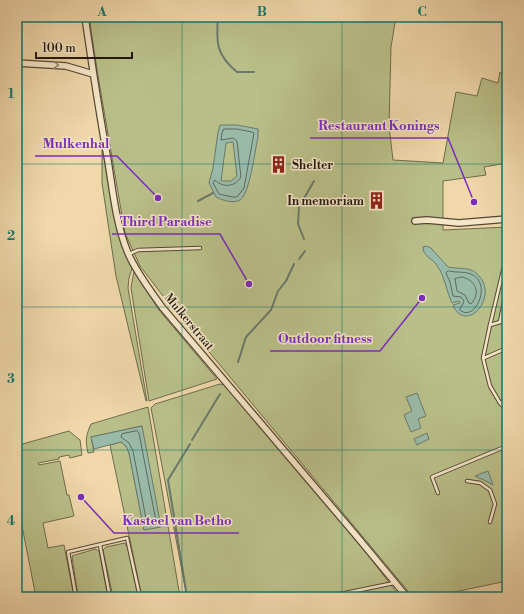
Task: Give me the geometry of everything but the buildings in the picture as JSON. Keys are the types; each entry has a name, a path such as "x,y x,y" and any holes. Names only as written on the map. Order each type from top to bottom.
{"street":[{"name":"Mulkerstraat","path":"86,17 93,74 116,212 129,254 148,288 162,308 407,597"},
{"path":"17,63 66,66 93,74"},
{"path":"415,221 427,220 459,223 507,218"}],"lane":[{"path":"129,254 138,250 200,248"},
{"path":"507,254 483,358 490,386 500,403 507,410"},
{"path":"500,322 503,300 507,286"},
{"path":"503,300 507,299"},
{"path":"490,325 507,320"},
{"path":"483,358 507,348"},
{"path":"500,403 507,399"},
{"path":"438,493 432,477 507,446"},
{"path":"466,481 480,483 490,490 495,504 490,522"},
{"path":"76,597 68,552 127,538 140,597"},
{"path":"100,545 110,597"},
{"path":"326,597 396,583"}],"green space":[{"path":"89,17 396,17 391,47 389,126 393,160 443,163 456,92 477,96 482,78 498,83 500,72 504,74 502,83 507,84 507,163 484,167 486,175 443,181 443,230 507,227 507,581 430,597 413,597 170,305 140,266 125,233"},
{"path":"102,146 114,216 121,244 132,268 128,288 147,401 116,276 102,183"},
{"path":"134,271 159,310 217,379 149,401 131,288"},
{"path":"220,384 225,385 368,555 400,597 187,597 151,408 155,404"},
{"path":"148,407 180,597 142,597 110,445 121,442 126,446 129,453 144,529 142,426 91,437 94,452 88,453 87,448 86,438 91,424"},
{"path":"69,431 80,440 82,455 70,458 69,455 59,457 59,459 38,463 39,465 60,461 67,495 69,495 74,516 43,523 48,548 64,545 74,597 36,597 17,501 17,436 19,445"},
{"path":"125,543 128,549 138,597 113,597 103,550 106,547"},
{"path":"95,549 99,551 108,597 78,597 72,556"}],"water":[{"path":"220,125 237,125 258,129 252,171 247,189 244,196 240,200 234,202 216,197 209,183 213,168","holes":["233,142 237,176 231,181 221,181 226,143"]},
{"path":"426,246 431,248 448,267 472,270 483,281 485,291 484,300 473,314 466,316 459,313 453,305 460,303 459,301 452,303 439,269 436,264 424,253 423,247"},
{"path":"417,393 426,416 418,419 421,428 411,432 404,415 412,411 406,397"},
{"path":"142,426 161,527 144,530 129,453 126,446 121,442 94,449 91,437"},
{"path":"427,433 429,439 417,445 414,439"},
{"path":"488,471 493,485 475,476"}],"waterway":[{"path":"218,17 217,34 221,54 230,66 237,72 254,72"},
{"path":"304,239 298,224 299,207 314,181"},
{"path":"198,201 213,193"},
{"path":"299,259 305,251"},
{"path":"238,362 246,337 271,310 278,291 286,281 294,264"},
{"path":"192,440 220,394"},
{"path":"187,597 168,480 190,444"}],"place":[{"name":"Shelter","path":"279,165"},
{"name":"Mulkenhal","path":"158,198"},
{"name":"In memoriam","path":"377,201"},
{"name":"Restaurant Konings","path":"474,202"},
{"name":"Third Paradise","path":"249,284"},
{"name":"Outdoor fitness","path":"422,298"},
{"name":"Kasteel van Betho","path":"81,497"}]}
